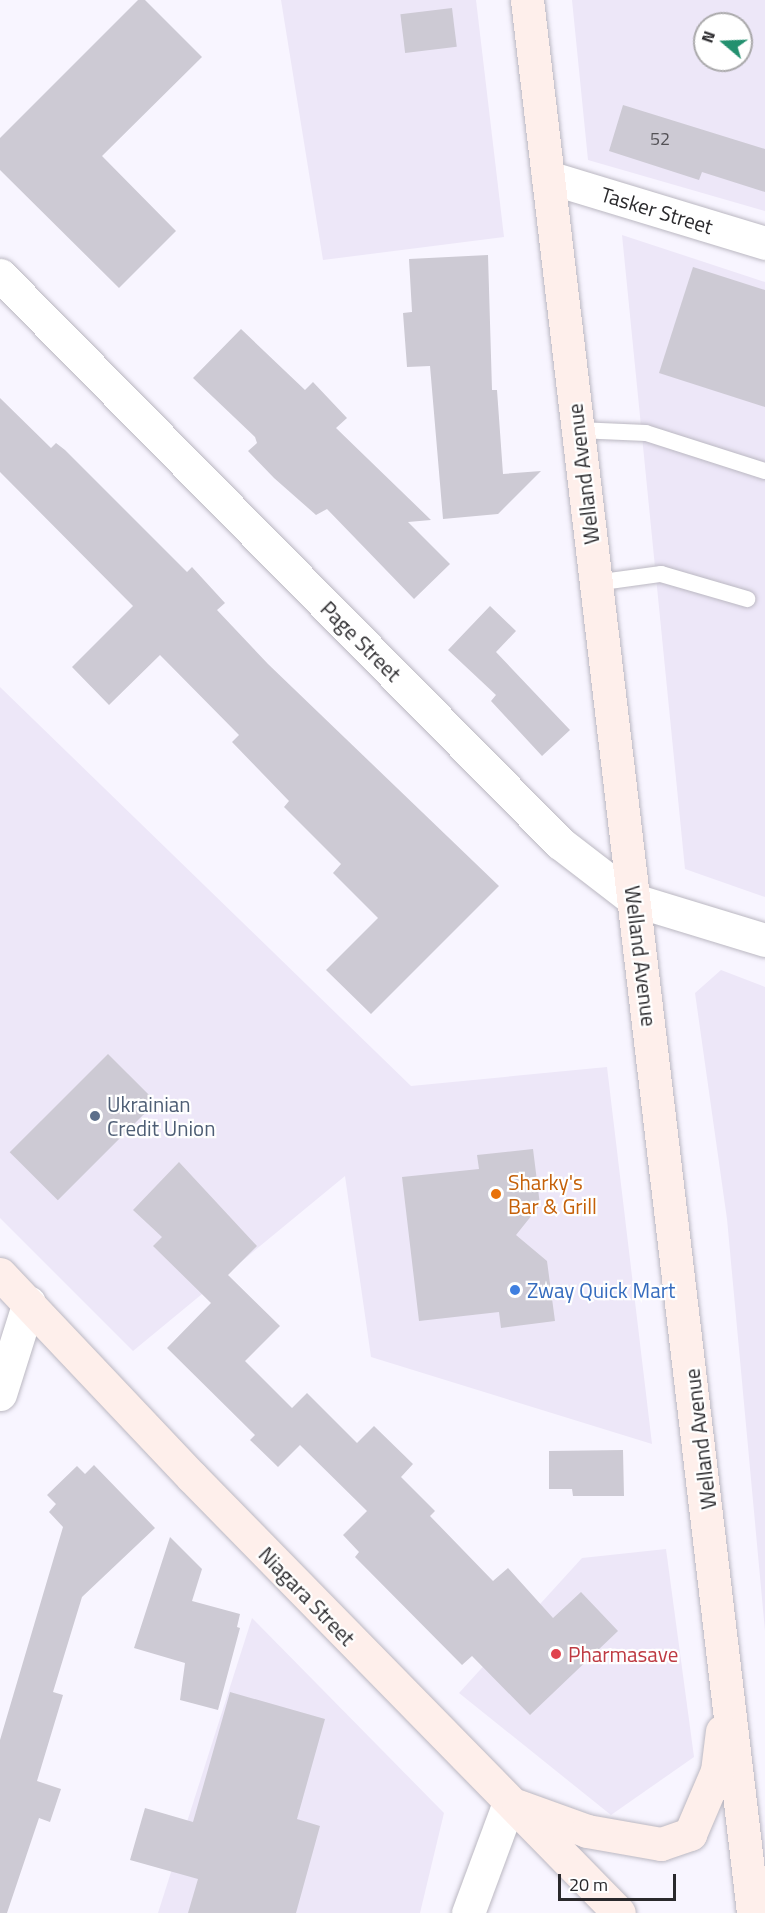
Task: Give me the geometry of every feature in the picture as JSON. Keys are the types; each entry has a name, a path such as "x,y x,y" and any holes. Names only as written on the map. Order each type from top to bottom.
{"main road":[{"name":"Welland Avenue","path":"527,0 595,583 729,1682 753,1913"},
{"name":"Niagara Street","path":"0,1274 509,1803 619,1913"},
{"path":"509,1803 587,1831 661,1844 690,1834 717,1771 729,1682"}],"street":[{"name":"Tasker Street","path":"548,177 765,243"},
{"name":"Page Street","path":"0,275 560,843 634,900 765,940"},
{"path":"0,1394 28,1302"},
{"path":"468,1913 509,1803"}],"lane":[{"path":"578,430 646,433 765,471"},
{"path":"595,583 661,574 747,599"}],"shaded area":[{"path":"281,0 476,0 504,237 323,260"},
{"path":"572,0 765,0 765,211 588,160"},
{"path":"622,235 765,282 765,897 685,869"},
{"path":"0,687 411,1086 607,1067 652,1444 371,1357 345,1176 133,1351 0,1218"},
{"path":"721,970 765,987 765,1631 727,1219 695,993"},
{"path":"666,1549 694,1757 611,1815 459,1693 582,1558"},
{"path":"252,1618 444,1813 420,1913 158,1913"}],"building":[{"path":"138,0 145,0 202,57 102,156 176,231 119,288 0,170 0,138"},
{"path":"452,8 457,47 405,53 400,14"},
{"path":"623,105 765,149 765,192 702,172 699,180 609,151"},
{"path":"488,255 492,390 497,390 503,474 541,471 498,514 443,519 430,366 407,367 403,313 412,312 409,259"},
{"path":"693,267 765,290 765,407 659,373"},
{"path":"241,329 305,390 313,382 347,418 336,428 431,520 408,522 450,564 414,599 327,509 316,515 274,478 248,451 257,443 255,437 193,378"},
{"path":"0,398 51,448 56,443 65,450 187,572 192,567 225,603 217,610 268,664 499,886 371,1014 326,970 378,918 333,873 341,864 284,807 289,801 232,742 239,735 160,655 109,705 72,667 133,606 0,472"},
{"path":"490,606 516,631 496,652 570,730 542,756 491,701 496,695 448,650"},
{"name":"Ukrainian Credit Union","path":"108,1054 156,1102 58,1200 10,1152"},
{"path":"533,1149 540,1205 516,1235 547,1261 555,1321 501,1328 499,1312 419,1321 402,1177 479,1169 477,1155"},
{"path":"179,1162 257,1246 228,1275 280,1326 245,1361 292,1408 307,1393 357,1443 374,1426 413,1464 401,1477 435,1511 430,1516 493,1581 508,1568 553,1618 581,1592 618,1631 530,1715 472,1656 462,1665 355,1557 359,1552 343,1535 367,1511 300,1445 278,1467 250,1440 255,1435 167,1348 211,1303 153,1246 162,1237 133,1210"},
{"path":"623,1450 624,1496 573,1496 572,1489 549,1489 549,1451"},
{"path":"94,1465 155,1528 82,1597 53,1692 63,1695 37,1781 61,1789 50,1822 39,1818 7,1913 0,1913 0,1740 63,1527 49,1512 56,1504 47,1495 77,1466 85,1474"},
{"path":"170,1537 202,1569 192,1601 240,1614 237,1627 240,1628 218,1710 180,1700 185,1663 134,1648"},
{"path":"230,1692 325,1719 297,1819 320,1826 296,1913 188,1913 198,1879 130,1860 145,1808 193,1822"}],"place":[{"name":"Ukrainian Credit Union","path":"95,1116"},
{"name":"Sharky's Bar & Grill","path":"496,1194"},
{"name":"Zway Quick Mart","path":"515,1290"},
{"name":"Pharmasave","path":"556,1654"}]}
